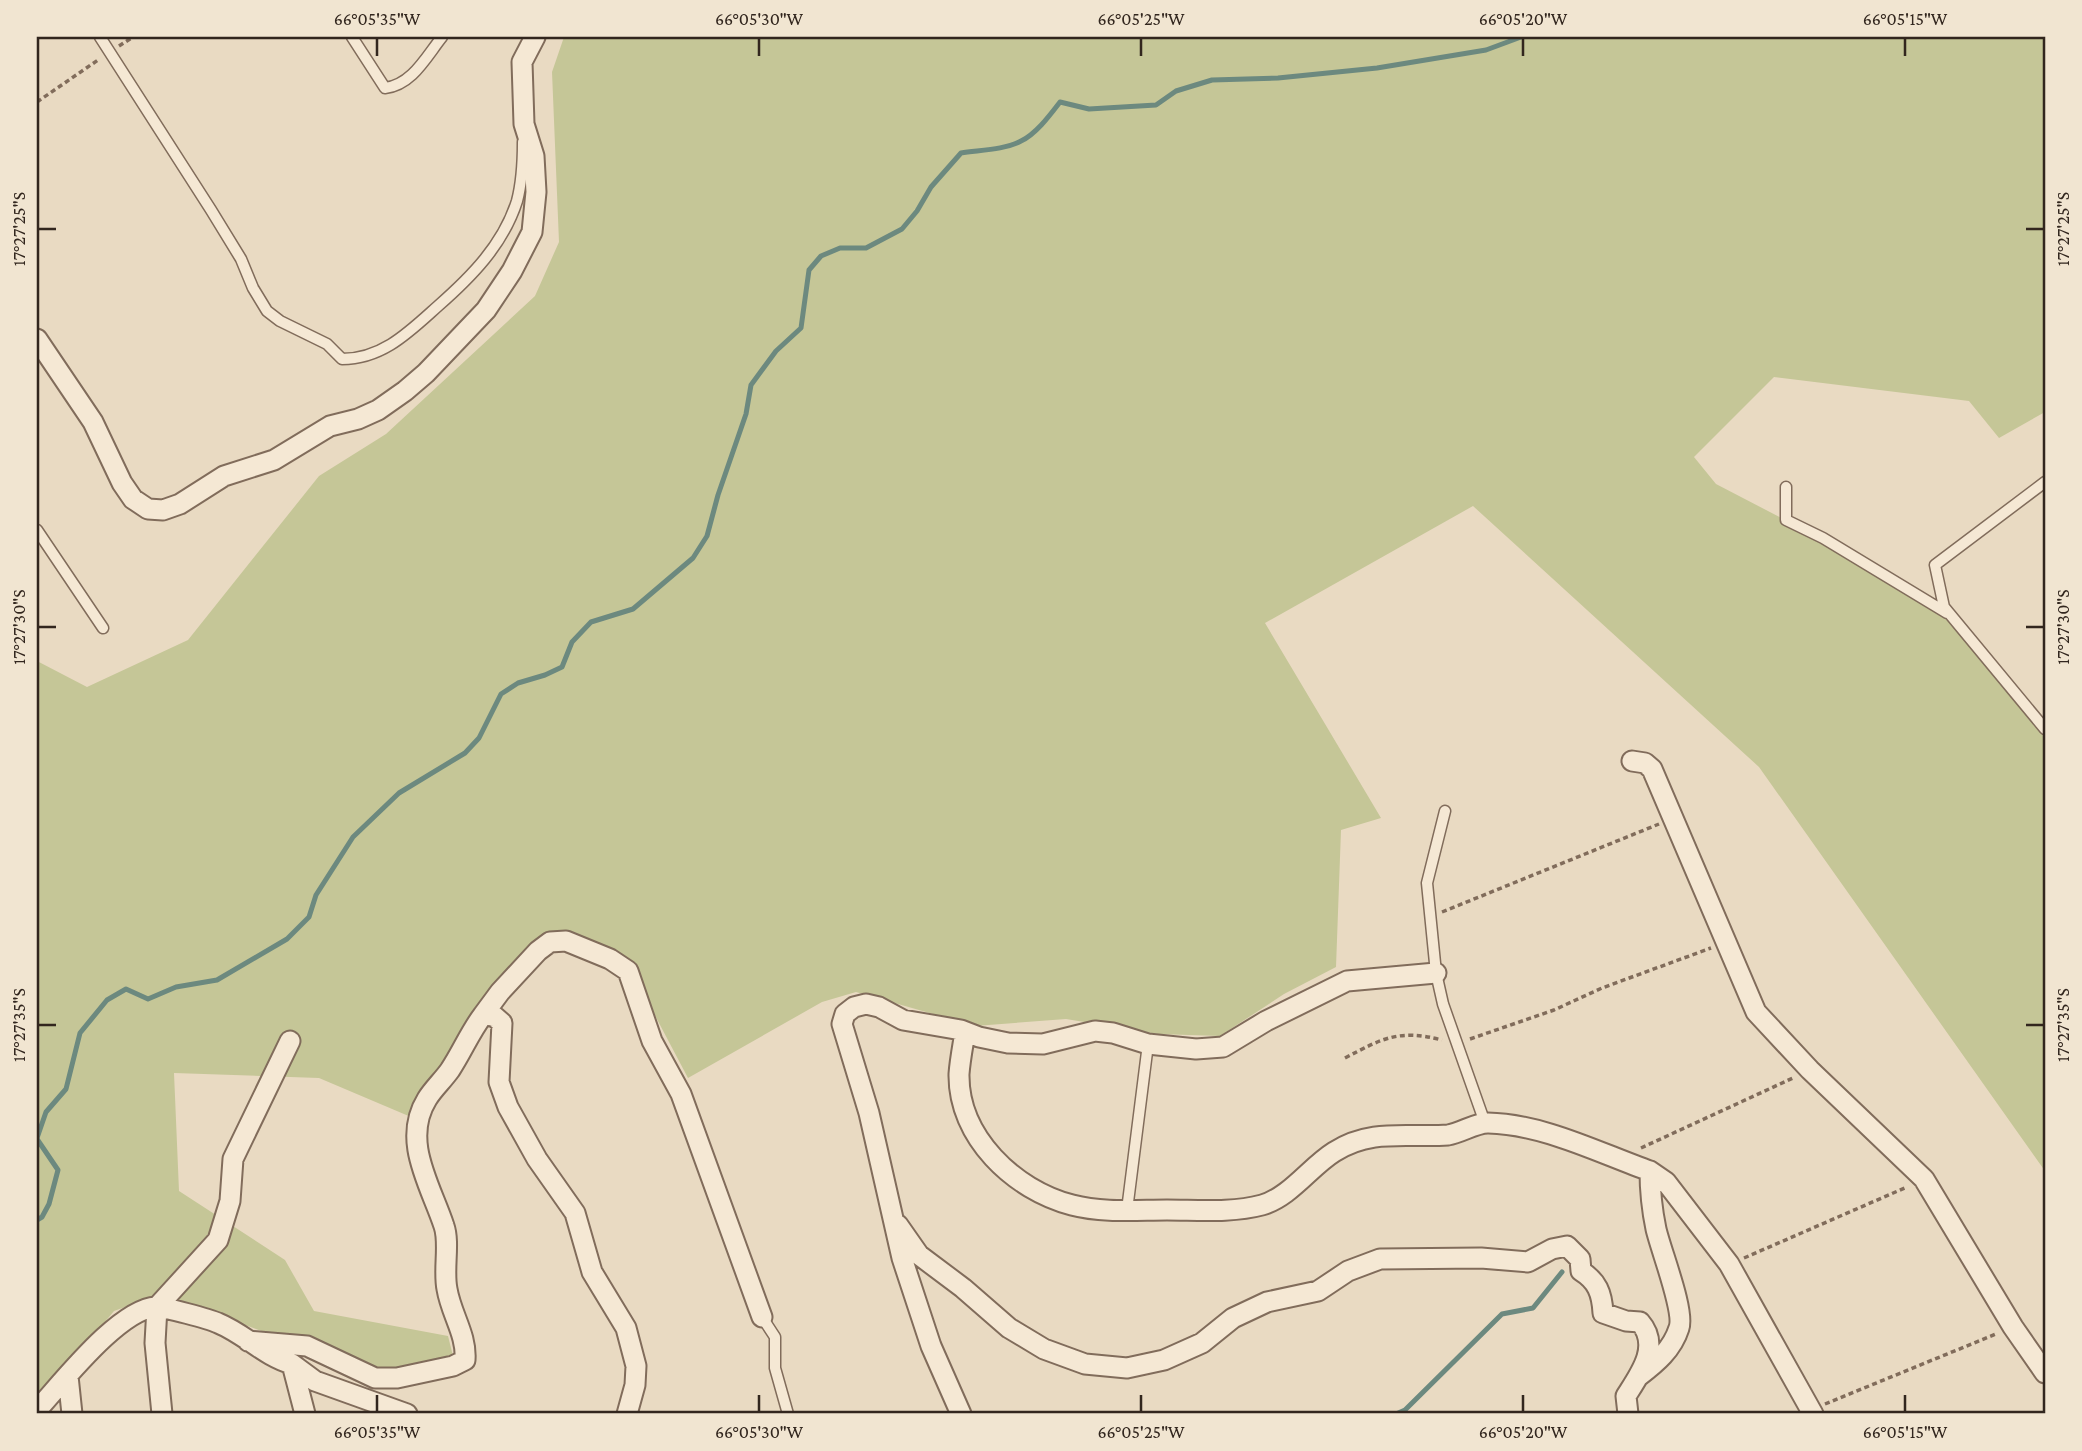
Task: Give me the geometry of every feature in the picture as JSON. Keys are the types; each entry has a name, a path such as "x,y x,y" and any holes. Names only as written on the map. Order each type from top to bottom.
{"street":[{"path":"37,339 93,422 121,483 133,499 148,509 163,510 180,504 224,476 274,460 330,426 358,419 378,410 426,373 486,310 512,271 533,232 536,192 534,156 524,124 522,62 535,37"},
{"path":"1632,761 1645,763 1652,769 1756,1013 1810,1070 1924,1179 2013,1327 2045,1373"},
{"path":"248,1341 307,1346 375,1378 397,1378 453,1366 465,1360 463,1338 446,1288 445,1227 419,1161 417,1139 420,1116 426,1100 451,1068 475,1025 500,992 538,951 550,942 566,940 610,959 628,971 652,1041 681,1094 762,1317"},
{"path":"961,1414 931,1346 902,1258 869,1113 842,1024 845,1014 854,1007 866,1004 879,1007 903,1020 1007,1043 1043,1044 1095,1031 1113,1033 1148,1044 1196,1049 1223,1047 1266,1021 1347,981 1436,973"},
{"path":"483,1015 494,1016 502,1023 499,1082 508,1107 537,1159 575,1213 592,1272 626,1328 636,1366 635,1385 627,1414"},
{"path":"965,1032 959,1075 966,1116 982,1145 1005,1170 1042,1194 1072,1205 1102,1210 1242,1209 1265,1204 1282,1194 1335,1152 1360,1138 1450,1135 1485,1123 1530,1127 1650,1171 1666,1182 1729,1264 1812,1412"},
{"path":"162,1414 155,1343 157,1307 218,1240 230,1201 233,1159 290,1041"},
{"path":"1639,1376 1662,1359 1680,1327 1680,1312 1650,1196 1650,1171"},
{"path":"892,1215 919,1255 1009,1328 1044,1349 1085,1364 1127,1368 1164,1360 1202,1343 1233,1318 1268,1302 1318,1291 1348,1271 1381,1259 1481,1258 1528,1262 1552,1249 1567,1246 1580,1259 1581,1271 1594,1280 1602,1299 1603,1313 1626,1321 1640,1322 1649,1332 1649,1351 1639,1376 1626,1396 1628,1414"},
{"path":"37,1410 119,1323 138,1312 157,1307 218,1323 276,1360 292,1364 315,1381 407,1414"},
{"path":"292,1364 305,1414"},
{"path":"68,1376 72,1414"}],"lane":[{"path":"100,37 241,259 253,288 267,311 280,321 327,344 337,351 342,359 366,356 401,339 466,282 485,260 502,233 516,201 522,170 524,124"},
{"path":"352,37 385,89 397,87 408,80 442,37"},
{"path":"2045,482 1935,565 1944,607 2045,729"},
{"path":"1786,486 1786,520 1822,538 1950,615"},
{"path":"37,530 103,628"},
{"path":"1445,811 1427,883 1436,973 1443,1004 1485,1123"},
{"path":"1127,1210 1148,1044"},
{"path":"762,1317 775,1338 775,1368 788,1414"}],"path":[{"path":"37,102 133,37"},
{"path":"1430,916 1674,818"},
{"path":"1345,1058 1382,1038 1420,1034 1458,1043 1554,1010 1602,988 1727,943"},
{"path":"1616,1159 1810,1070"},
{"path":"1729,1264 1924,1179"},
{"path":"1812,1412 2013,1327"}],"green space":[{"path":"564,37 2045,37 2045,412 1999,438 1969,401 1774,377 1694,457 1716,484 1916,588 1977,651 2045,731 2045,1171 1759,767 1473,506 1265,623 1381,818 1341,830 1336,967 1284,994 1220,1036 1158,1034 1066,1019 975,1026 856,992 822,1002 688,1078 631,970 547,943 475,1009 411,1117 319,1078 174,1073 179,1191 285,1260 314,1311 448,1336 453,1356 391,1373 302,1346 161,1294 114,1311 37,1403 37,661 87,687 188,640 319,476 386,434 535,296 559,242 552,72"}],"waterway":[{"path":"37,1138 46,1112 66,1089 80,1033 107,1000 126,989 148,999 176,987 217,980 287,939 309,917 316,895 353,837 399,793 465,753 479,738 501,694 518,683 562,667 572,642 591,622 633,609 693,558 707,536 746,414 751,385 776,351 801,328 809,270 821,256 840,248 866,248 902,229 917,211 931,187 961,153 1000,148 1027,138 1060,102 1089,109 1156,105 1176,91 1212,80 1278,78 1377,68 1486,50 1521,37"},
{"path":"37,1139 58,1170 49,1204 42,1217 37,1220"},
{"path":"1396,1414 1405,1410 1502,1314 1533,1308 1562,1272"}]}
